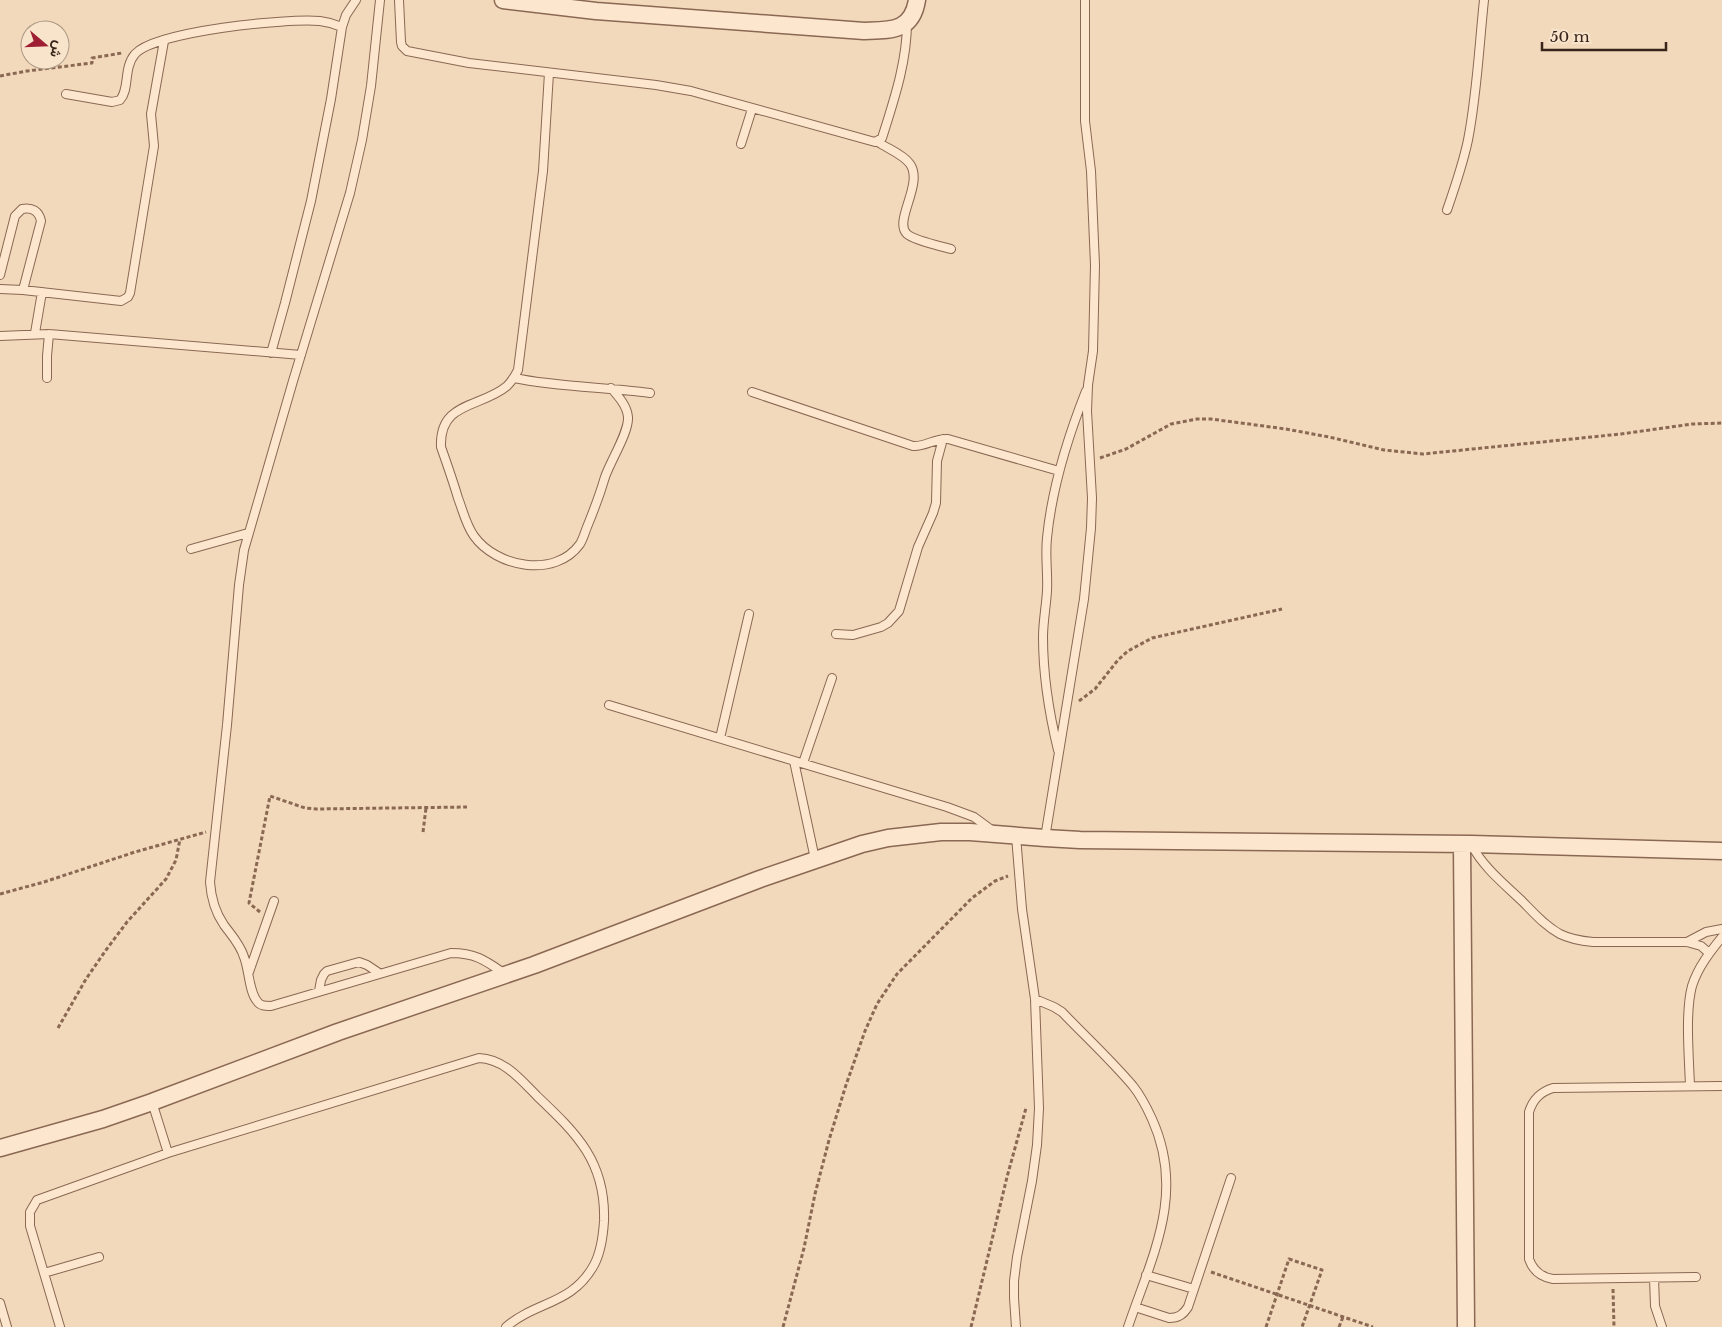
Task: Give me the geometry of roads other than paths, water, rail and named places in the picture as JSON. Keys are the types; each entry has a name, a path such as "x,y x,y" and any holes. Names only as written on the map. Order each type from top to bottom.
{"street":[{"path":"503,0 596,11 864,30 894,30 907,22 916,8 917,0"},
{"path":"0,1148 103,1119 152,1102 338,1032 534,965 815,859 862,844 914,834 970,832 1045,838 1722,850"},
{"path":"1466,844 1466,1327"}],"lane":[{"path":"271,353 311,201 342,27 346,16 356,0"},
{"path":"380,0 371,86 362,140 350,192 248,533 239,585 210,882 211,893 218,915 243,953 254,997 260,1005 271,1006 451,953 472,954 482,958 505,974"},
{"path":"399,0 401,42 407,51 469,63 665,86 691,91 878,142 905,158 913,170 914,184 903,223 905,232 912,237 951,249"},
{"path":"1045,838 1088,564 1092,498 1087,411 1088,385 1093,351 1096,264 1091,171 1085,121 1085,0"},
{"path":"1447,210 1459,176 1468,141 1474,105 1484,0"},
{"path":"66,94 112,102 120,100 124,94 130,62 140,50 164,41 206,31 259,23 320,21 342,27"},
{"path":"878,142 882,138 900,78 905,55 907,22"},
{"path":"0,289 121,300 128,297 154,146 151,114 164,41"},
{"path":"549,73 547,122 538,219 518,370 514,378 501,390 451,415 442,430 441,448 465,517 474,536 488,551 500,558 524,564 542,564 568,555 580,543 614,456 628,426 626,410 618,395 611,388"},
{"path":"741,144 752,109"},
{"path":"0,275 15,216 22,209 32,209 40,216 41,221 23,290"},
{"path":"35,333 42,292"},
{"path":"0,336 35,333 300,355"},
{"path":"47,378 49,334"},
{"path":"514,378 551,384 650,393"},
{"path":"1059,754 1048,704 1043,635 1047,591 1047,539 1059,471 1072,427 1088,385"},
{"path":"752,392 913,446 948,439 1059,471"},
{"path":"836,634 853,635 881,627 888,624 899,611 915,556 934,513 937,461 943,439"},
{"path":"191,549 248,533"},
{"path":"720,738 749,614"},
{"path":"803,763 832,678"},
{"path":"608,705 961,811 974,817 996,834"},
{"path":"794,760 815,859"},
{"path":"1016,836 1018,872 1035,998 1038,1108 1037,1145 1015,1273 1016,1327"},
{"path":"1466,844 1488,869 1544,922 1562,935 1593,942 1686,942 1696,944 1709,952"},
{"path":"249,974 274,901"},
{"path":"1686,942 1706,932 1722,929"},
{"path":"1690,1086 1690,998 1696,974 1709,952 1722,937"},
{"path":"319,992 320,980 324,974 355,963 368,965 379,974"},
{"path":"1035,998 1054,1006 1062,1012 1134,1087 1147,1108 1157,1130 1164,1153 1167,1201 1163,1226 1128,1327"},
{"path":"60,1327 29,1219 37,1200 168,1153 471,1059 487,1058 502,1064 546,1105 583,1144 596,1169 602,1190 604,1211 603,1235 600,1249 595,1263 578,1287 565,1296 518,1318 506,1327"},
{"path":"1696,1277 1548,1278 1538,1273 1529,1259 1528,1119 1531,1105 1540,1094 1553,1088 1722,1086"},
{"path":"152,1102 168,1153"},
{"path":"1135,1308 1163,1317 1175,1318 1184,1312 1194,1289 1231,1178"},
{"path":"44,1273 99,1257"},
{"path":"1146,1275 1194,1289"},
{"path":"1654,1278 1655,1306 1662,1327"},
{"path":"0,1303 6,1327"}]}
